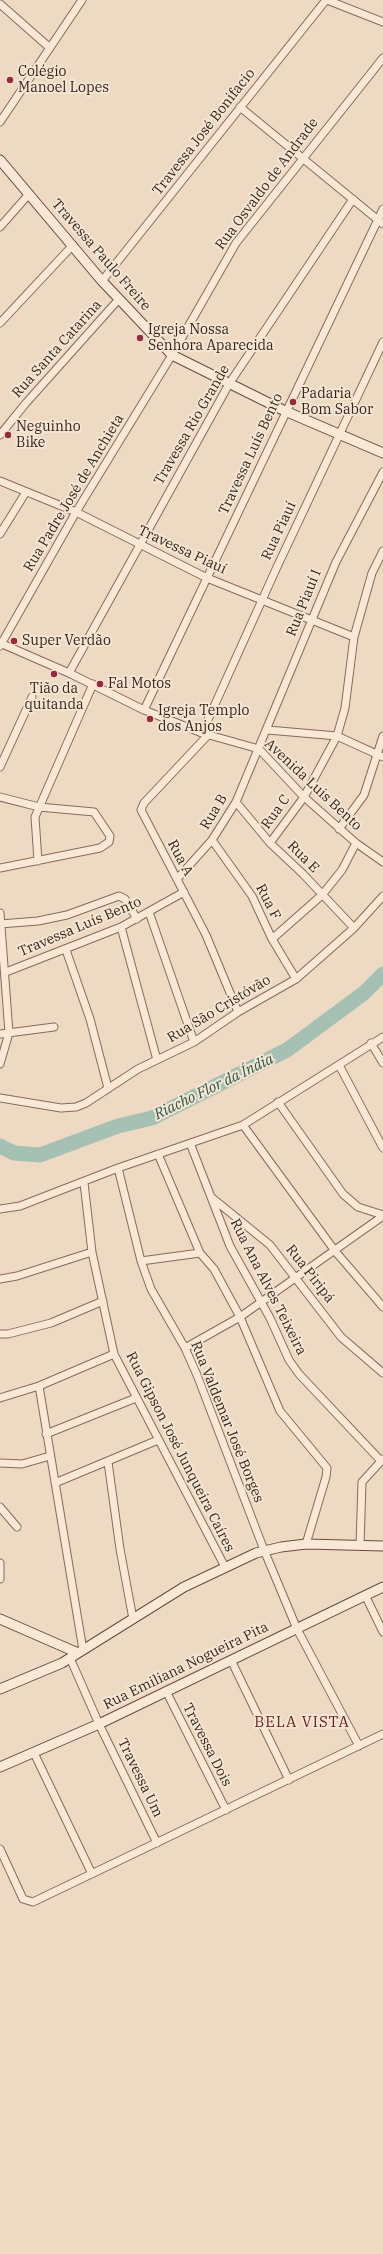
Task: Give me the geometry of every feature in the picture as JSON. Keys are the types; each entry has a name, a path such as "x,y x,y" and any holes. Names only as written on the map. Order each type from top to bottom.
{"street":[{"path":"0,122 82,0"},
{"path":"327,0 383,22"},
{"name":"Travessa José Bonifacio","path":"102,281 327,0"},
{"path":"0,4 50,48"},
{"name":"Rua Osvaldo de Andrade","path":"172,355 236,243 302,158 383,58"},
{"path":"240,107 380,222"},
{"name":"Travessa Paulo Freire","path":"0,160 73,244 102,281 172,355 285,411 383,453"},
{"path":"0,227 29,194"},
{"name":"Travessa Rio Grande","path":"69,673 229,384 353,199"},
{"name":"Travessa Luís Bento","path":"144,710 208,578 285,411 380,222 383,209"},
{"path":"0,323 73,244"},
{"name":"Rua Santa Catarina","path":"0,435 26,403 119,300"},
{"name":"Rua Piauí","path":"205,734 262,600 338,434 383,342"},
{"name":"Rua Padre José de Anchieta","path":"0,644 76,512 172,355"},
{"name":"Rua Piauí I","path":"259,749 336,562 383,472"},
{"name":"Travessa Piauí","path":"0,481 76,512 208,578 354,637"},
{"path":"0,534 26,492"},
{"name":"Rua C","path":"270,843 304,797 337,736 345,708 354,637 372,573 382,553"},
{"name":"Avenida Luis Bento","path":"0,644 69,673 144,710 205,734 259,749 304,797 339,829 383,862"},
{"path":"38,861 35,817 93,684"},
{"path":"0,767 32,697"},
{"path":"268,730 337,736 380,756"},
{"name":"Rua A","path":"205,734 141,808 142,814 212,946 238,1012"},
{"path":"339,829 364,795 380,756 383,736"},
{"name":"Rua B","path":"177,879 212,840 236,802 259,749"},
{"path":"0,797 39,807 94,812 110,836 109,842 100,848 0,868"},
{"name":"Rua E","path":"236,802 270,843 354,928"},
{"name":"Rua F","path":"212,840 252,896 272,940 296,979"},
{"path":"272,940 322,895 342,870 356,843"},
{"name":"Travessa Luís Bento","path":"6,972 66,950 121,927 184,892"},
{"path":"0,924 38,921 67,915 119,896 125,899 137,919"},
{"name":"Rua São Cristóvão","path":"0,1098 69,1107 86,1103 108,1088 157,1060 194,1042 238,1012 296,979 354,928 383,896"},
{"path":"150,912 194,1042"},
{"path":"0,914 6,972 9,1033 0,1064"},
{"path":"121,927 157,1060"},
{"path":"66,950 90,1019 108,1088"},
{"path":"0,1034 54,1027"},
{"path":"0,1209 20,1206 84,1183 118,1168 243,1125 383,1037"},
{"path":"371,1044 383,1063"},
{"path":"339,1065 383,1148"},
{"path":"278,1102 343,1194 358,1207 383,1216"},
{"path":"243,1125 335,1251 383,1307"},
{"name":"Rua Ana Alves Teixeira","path":"190,1143 230,1246 261,1302 294,1367 382,1460"},
{"path":"158,1154 200,1253 214,1269 240,1317 280,1411 327,1468 326,1477 306,1544"},
{"name":"Rua Valdemar José Borges","path":"118,1168 141,1260 151,1288 185,1348 197,1375 264,1550 297,1629 359,1746"},
{"name":"Rua Gipson José Junqueira Caíres","path":"84,1183 92,1252 114,1354 225,1567"},
{"name":"Rua Piripá","path":"211,1197 270,1245 341,1337 383,1373"},
{"path":"185,1348 240,1317 383,1216"},
{"path":"0,1279 17,1276 92,1252"},
{"path":"141,1260 200,1253"},
{"path":"0,1334 8,1334 51,1323 103,1301"},
{"path":"0,1398 39,1386 114,1354"},
{"name":"Travessa Um","path":"39,1386 55,1483 77,1654 99,1724 157,1843"},
{"path":"46,1434 136,1398"},
{"path":"55,1483 158,1440"},
{"path":"0,1463 22,1464 50,1456"},
{"path":"360,1546 362,1482 382,1460"},
{"path":"108,1462 120,1549 133,1619"},
{"path":"0,1507 16,1527"},
{"path":"0,1689 51,1669 184,1587 264,1550 306,1544 383,1546"},
{"path":"0,1563 0,1579"},
{"name":"Rua Emiliana Nogueira Pita","path":"0,1767 99,1724 383,1587"},
{"path":"365,1595 383,1632"},
{"path":"0,1619 77,1654"},
{"path":"231,1660 289,1780"},
{"name":"Travessa Dois","path":"166,1691 226,1810"},
{"path":"0,1849 22,1899 33,1902 383,1734"},
{"path":"34,1753 92,1874"}],"waterway":[{"name":"Riacho Flor da Índia","path":"0,1146 14,1153 40,1155 118,1126 152,1118 287,1050 364,993 383,974"}],"place":[{"name":"Colégio Manoel Lopes","path":"10,80"},
{"name":"Igreja Nossa Senhora Aparecida","path":"140,338"},
{"name":"Padaria Bom Sabor","path":"293,402"},
{"name":"Neguinho Bike","path":"8,435"},
{"name":"Super Verdão","path":"14,641"},
{"name":"Tião da quitanda","path":"54,674"},
{"name":"Fal Motos","path":"100,684"},
{"name":"Igreja Templo dos Anjos","path":"150,719"}],"district":[{"name":"BELA VISTA","path":"302,1723"}]}
